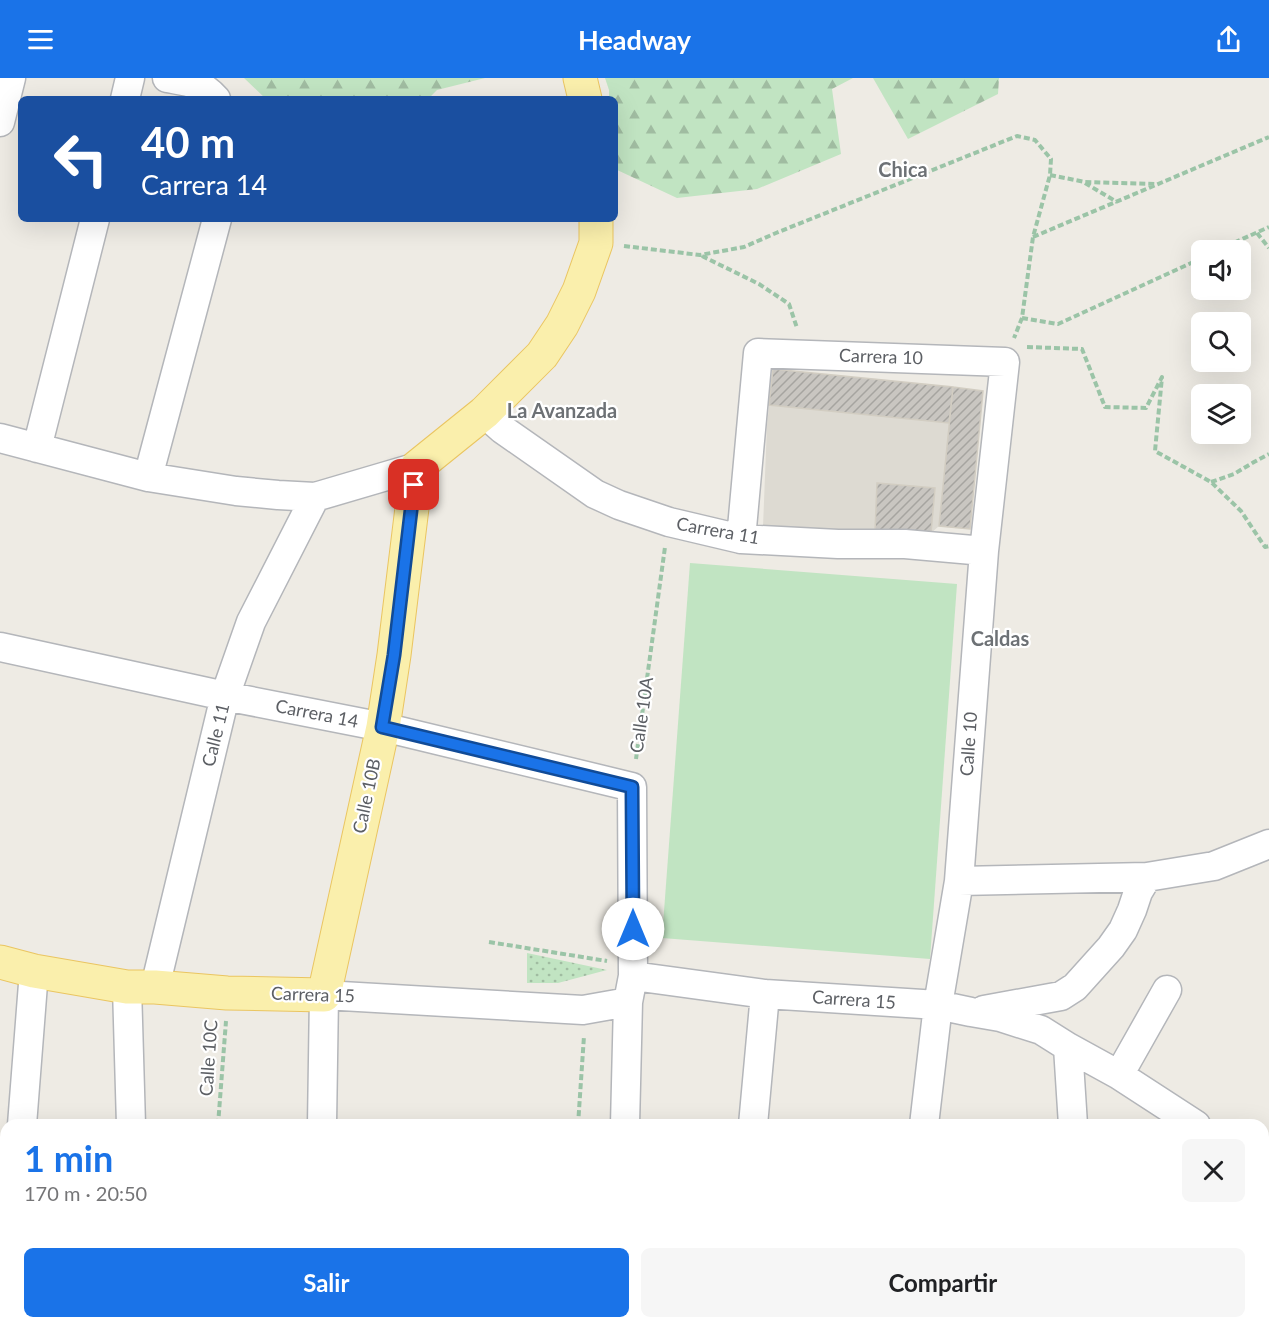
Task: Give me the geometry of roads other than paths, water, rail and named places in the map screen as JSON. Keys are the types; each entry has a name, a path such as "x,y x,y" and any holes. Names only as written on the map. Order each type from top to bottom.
{"main road":[{"path":"580,78 584,96"},
{"path":"417,467 484,413 542,355 562,325 579,291 596,231"},
{"name":"Calle 10B","path":"324,995 382,727 396,644 417,467"},
{"name":"Carrera 15","path":"0,962 34,970 141,987 228,993 324,995"}],"street":[{"path":"0,122 11,78"},
{"path":"126,96 130,78"},
{"path":"167,78 191,82 207,89 213,96"},
{"path":"37,448 94,222"},
{"path":"148,477 216,222"},
{"name":"Carrera 10","path":"741,539 758,353 1005,362"},
{"name":"Calle 10","path":"925,1119 938,1005 959,881 984,551 1005,362"},
{"name":"Carrera 11","path":"484,413 502,429 595,494 669,522 741,539 837,544 905,544 984,551"},
{"path":"0,438 148,477 236,491 315,497 417,467"},
{"name":"Calle 11","path":"131,1119 141,987 225,696 251,622 315,497"},
{"name":"Carrera 14","path":"0,647 225,696 382,727 632,787 631,989"},
{"path":"959,881 1147,877 1214,866 1269,844"},
{"path":"970,1012 1061,996 1075,987 1123,930 1138,892 1147,877"},
{"path":"22,1119 34,970"},
{"path":"625,1119 631,989"},
{"name":"Carrera 15","path":"324,995 583,1010 631,989 765,994 938,1005 1000,1017 1041,1030 1119,1075 1187,1119"},
{"path":"1119,1075 1167,990"},
{"path":"754,1119 765,994"},
{"name":"Calle 10B","path":"322,1119 324,995"},
{"path":"1068,1047 1073,1119"}],"district":[{"name":"Chica","path":"903,170"},
{"name":"La Avanzada","path":"562,411"},
{"name":"Caldas","path":"1000,639"}]}
